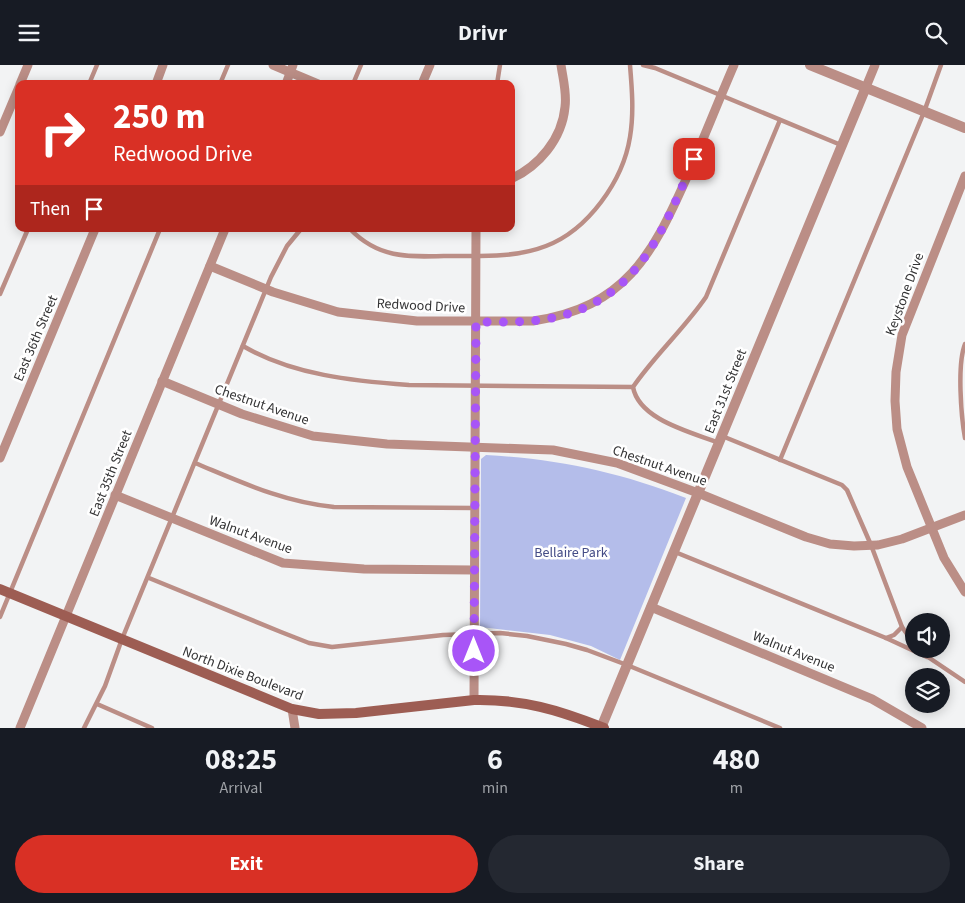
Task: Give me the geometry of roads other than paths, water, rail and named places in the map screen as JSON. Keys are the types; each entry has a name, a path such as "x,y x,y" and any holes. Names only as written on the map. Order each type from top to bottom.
{"main road":[{"name":"North Dixie Boulevard","path":"5,591 292,709 319,714 356,713 474,699 521,702 546,707 602,728"}],"street":[{"path":"22,80 28,65"},
{"path":"157,80 163,65"},
{"path":"273,65 292,69 311,80"},
{"path":"427,80 430,65"},
{"path":"515,176 534,164 547,151 559,131 566,108 565,86 561,65"},
{"name":"Redwood Drive","path":"210,267 266,290 338,312 417,321 533,321 566,314 583,308 602,298 631,275 646,257 660,235 734,65"},
{"path":"810,65 965,128"},
{"name":"East 31st Street","path":"602,728 875,65"},
{"path":"0,132 15,96"},
{"name":"Keystone Drive","path":"965,176 906,323 899,348 895,401 900,441 907,467 950,569 965,592"},
{"name":"East 36th Street","path":"1,452 94,232"},
{"name":"East 35th Street","path":"20,728 225,232"},
{"path":"474,699 476,232"},
{"name":"Chestnut Avenue","path":"162,381 242,415 313,436 387,444 553,450 617,463 698,493 806,537 830,544 854,547 902,539 965,515"},
{"name":"Walnut Avenue","path":"115,495 283,563 364,569 474,571"},
{"name":"Walnut Avenue","path":"651,607 872,699 922,728"},
{"path":"292,709 295,728"}],"lane":[{"path":"91,80 97,65"},
{"path":"222,80 228,65"},
{"path":"355,80 361,65"},
{"path":"498,80 500,65"},
{"path":"353,232 366,244 395,254 476,257 512,254 545,247 567,235 593,211 609,190 628,149 632,109 630,65"},
{"path":"643,65 655,68 842,146"},
{"path":"780,460 924,112 941,65"},
{"path":"780,120 706,297 692,317 644,371 633,387 636,398 641,405 662,420 780,460 842,485 847,490 871,545 905,631"},
{"path":"0,294 27,232"},
{"path":"0,617 5,591 159,232"},
{"path":"84,728 105,686 122,639 266,290 287,246 299,232"},
{"path":"965,344 962,359 962,419 965,438"},
{"path":"243,346 290,367 344,379 409,385 633,387"},
{"path":"195,463 253,487 294,501 314,505 475,508"},
{"path":"674,551 905,647"},
{"path":"148,578 309,643 332,647 443,635 500,633 546,640 587,650 627,665 780,728"},
{"path":"886,638 894,635 902,627"},
{"path":"928,658 965,683"},
{"path":"96,704 152,728"}],"park label":[{"name":"Bellaire Park","path":"571,552"}]}
